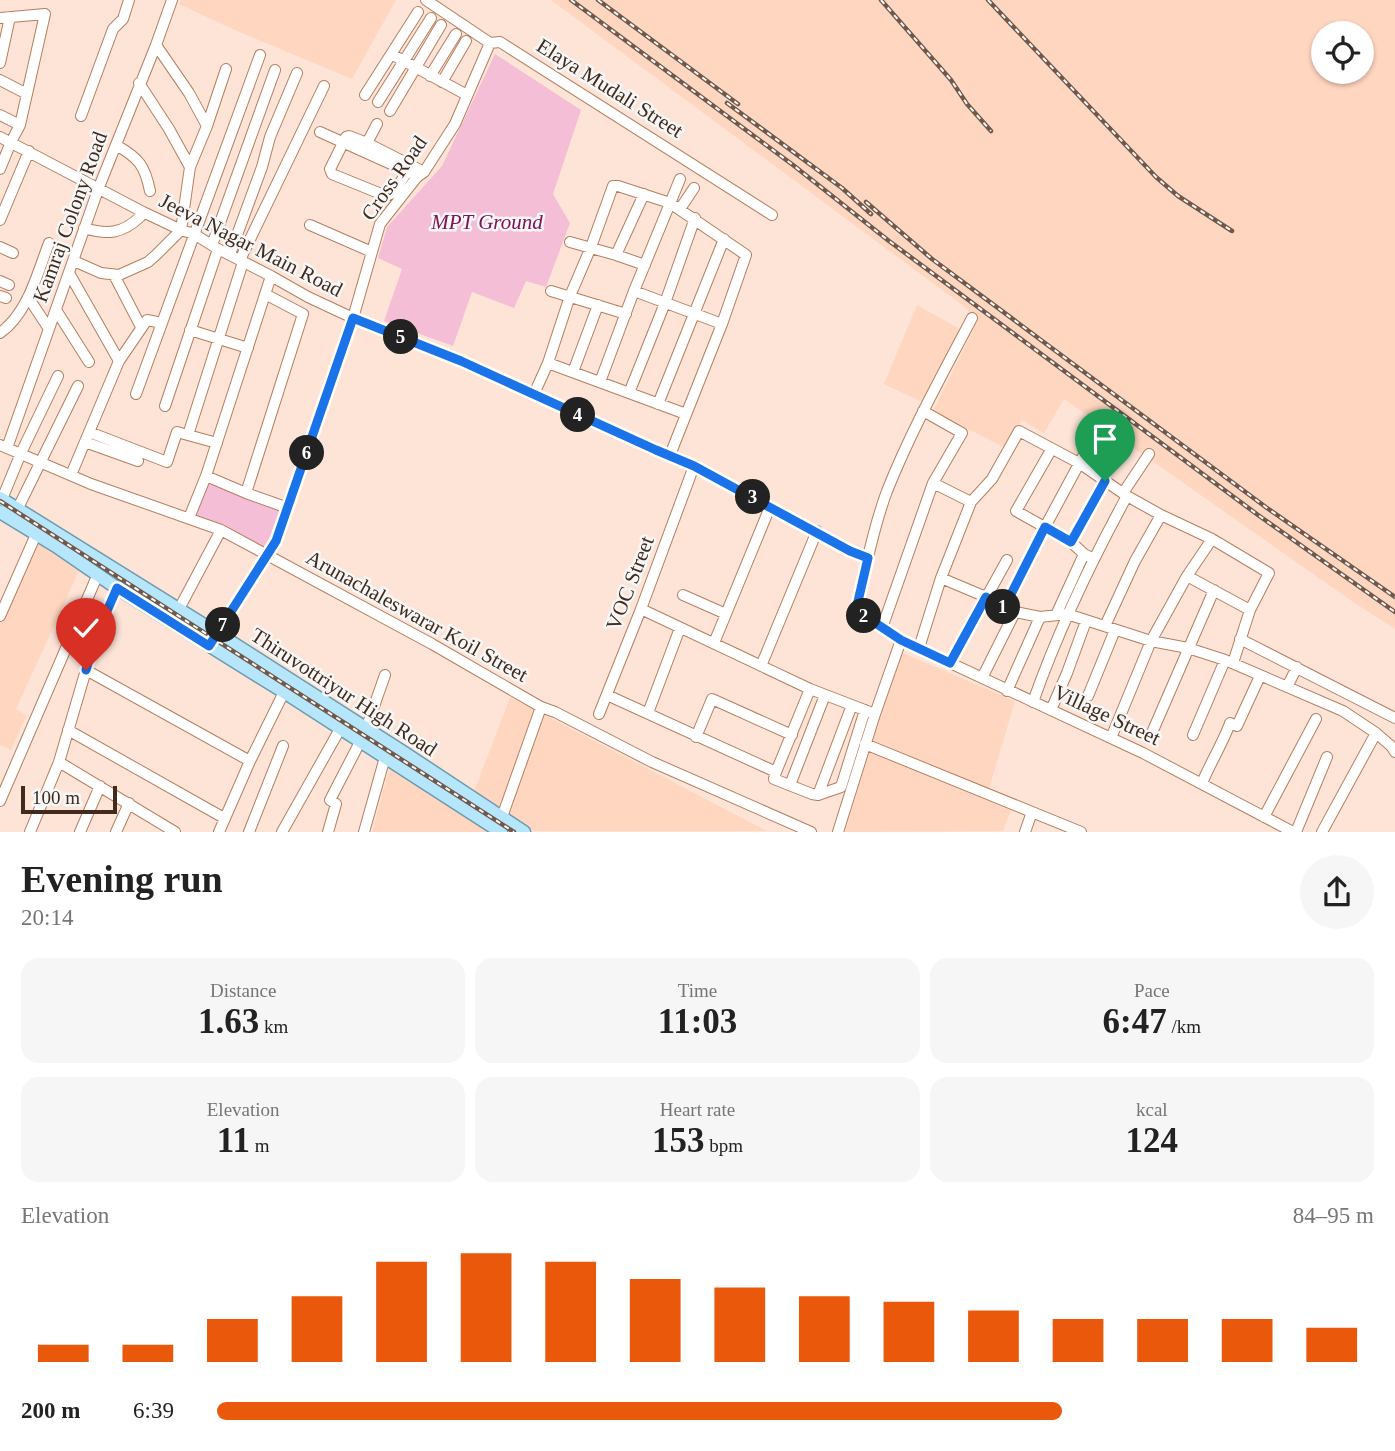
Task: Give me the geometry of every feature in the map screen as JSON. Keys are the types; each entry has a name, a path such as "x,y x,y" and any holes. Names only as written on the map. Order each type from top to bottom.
{"main road":[{"name":"Thiruvottriyur High Road","path":"1,503 18,508 39,529 217,633 524,831"},
{"name":"Thiruvottriyur High Road","path":"1,503 117,588 501,831"}],"street":[{"path":"81,116 113,29 123,19 129,0"},
{"name":"Kamraj Colony Road","path":"3,447 49,329 99,187 172,0"},
{"name":"Elaya Mudali Street","path":"426,0 490,43 500,42 772,215"},
{"path":"365,95 418,12"},
{"path":"0,63 5,18 45,14 20,125 0,169"},
{"path":"379,102 431,18"},
{"path":"390,111 441,25"},
{"path":"430,76 456,34"},
{"path":"442,82 466,41"},
{"name":"Cross Road","path":"209,646 271,551 353,318 380,223 421,174 455,124 490,43"},
{"path":"156,46 189,93 207,126"},
{"path":"391,54 467,95"},
{"path":"136,394 260,55"},
{"path":"74,261 102,273 119,275 148,262 181,230 190,167 226,69"},
{"path":"165,406 275,69"},
{"path":"188,435 219,338 270,137 297,73"},
{"path":"0,80 27,94"},
{"path":"139,83 190,167"},
{"path":"238,259 324,86"},
{"path":"0,115 20,125"},
{"path":"367,143 377,124"},
{"path":"320,132 421,174"},
{"path":"349,135 409,169 393,193 386,196 332,174 330,169 349,135"},
{"name":"Jeeva Nagar Main Road","path":"0,136 143,212 194,234 308,297 461,361 694,466 850,551 868,558"},
{"path":"116,145 137,160 146,173 150,191"},
{"path":"0,220 29,151"},
{"path":"600,382 680,179"},
{"path":"534,394 613,186 670,203 746,255 670,456"},
{"path":"680,209 694,188"},
{"path":"616,255 644,194"},
{"path":"84,228 100,232 119,232 140,217"},
{"path":"629,393 695,218"},
{"path":"310,225 372,252"},
{"path":"658,404 724,239"},
{"path":"570,242 645,265"},
{"path":"0,334 20,314 49,243"},
{"path":"0,247 13,253"},
{"path":"69,273 119,361"},
{"path":"114,275 141,327"},
{"path":"189,518 206,476 271,276"},
{"path":"551,291 626,314"},
{"path":"634,291 722,324"},
{"path":"246,493 303,314 265,294"},
{"path":"28,297 49,329"},
{"path":"573,372 598,305"},
{"path":"56,310 89,362"},
{"path":"868,558 887,493 923,411 972,318"},
{"path":"71,475 119,361 147,320 162,323"},
{"path":"190,330 248,348"},
{"path":"548,363 686,414"},
{"path":"1,503 21,453 58,376"},
{"path":"18,508 78,386"},
{"path":"882,628 933,483 962,432 923,411"},
{"path":"919,648 971,502 992,479 1018,431 1079,463 1161,515 1212,539 1269,573 1250,610 1241,639 1193,735"},
{"path":"87,437 166,467 177,432 217,443"},
{"path":"982,678 1045,527 1094,436"},
{"path":"87,437 138,461"},
{"name":"Arunachaleswarar Koil Street","path":"3,447 92,484 221,530 432,644 541,707 652,762 811,831"},
{"path":"1051,450 1016,511 1071,542 1089,556"},
{"path":"1033,702 1062,615 1089,556 1149,454"},
{"name":"VOC Street","path":"599,714 694,466"},
{"path":"206,476 288,508"},
{"path":"1071,542 1105,481"},
{"path":"933,483 971,502"},
{"path":"714,643 770,507"},
{"path":"1088,696 1135,561 1161,515"},
{"path":"0,616 39,529"},
{"path":"179,610 221,530"},
{"path":"761,666 817,531"},
{"path":"1111,738 1151,641 1187,576 1212,539"},
{"path":"273,546 277,560"},
{"name":"Village Street","path":"868,558 856,610 882,628 901,640 1111,738 1295,831"},
{"path":"950,663 1007,560"},
{"path":"0,801 98,574"},
{"path":"1187,576 1250,610"},
{"path":"942,579 1010,610 1040,617 1062,615 1229,661 1343,711 1394,746"},
{"path":"30,831 59,762 96,636 117,588"},
{"path":"1152,735 1214,590"},
{"path":"683,595 726,614"},
{"path":"641,609 810,689 870,712"},
{"path":"1007,691 1040,617"},
{"path":"1051,710 1086,621"},
{"path":"648,713 680,628"},
{"path":"1241,639 1395,718"},
{"path":"810,689 774,779 818,795 841,788 901,640"},
{"path":"1287,687 1297,667"},
{"path":"86,670 250,761"},
{"path":"366,729 385,675"},
{"path":"1202,783 1230,723 1237,726 1260,676"},
{"path":"219,831 284,692"},
{"path":"607,695 776,772"},
{"path":"790,785 825,695"},
{"path":"696,737 712,699 792,735"},
{"path":"818,795 852,705"},
{"path":"1360,722 1370,705"},
{"path":"502,817 541,707"},
{"path":"838,831 866,744 870,712"},
{"path":"1264,817 1316,719"},
{"path":"282,831 340,729"},
{"path":"68,730 224,818"},
{"path":"1322,831 1376,733"},
{"path":"328,831 336,804 330,800 360,742"},
{"path":"365,831 389,743"},
{"path":"866,744 1032,812 1062,828 1081,831"},
{"path":"249,831 283,746"},
{"path":"1295,831 1327,757"},
{"path":"59,762 175,831"},
{"path":"80,831 100,786"},
{"path":"116,831 129,803"},
{"path":"1025,831 1032,812"},
{"path":"150,831 156,820"}],"shaded area":[{"path":"181,0 396,0 352,79 228,27 179,4"},
{"path":"551,0 1395,0 1395,629 1064,399 1044,433 1022,420 1005,448 933,411 978,320 961,304"},
{"path":"917,305 960,329 922,402 884,384"},
{"path":"35,541 79,571 16,709 26,716 11,750 0,745 0,623"},
{"path":"900,652 1015,701 986,799 1011,810 1003,831 845,832"},
{"path":"510,697 767,831 534,831 474,792"},
{"path":"390,766 489,832 372,832"}],"green space":[{"name":"MPT Ground","path":"495,54 581,110 553,194 570,223 546,287 526,281 514,308 472,292 453,346 384,321 402,269 378,258 387,227 442,166"},
{"path":"208,479 284,511 271,549 259,556 191,523"}],"railway":[{"path":"571,0 793,165 889,241 1258,515 1395,612"},
{"path":"598,0 738,104"},
{"path":"881,0 951,80 967,104 991,131"},
{"path":"988,0 1156,177 1178,196 1232,231"},
{"path":"727,103 842,188 871,214"},
{"path":"866,202 932,259 1267,508 1395,597"},
{"path":"0,501 514,832"}],"route":[{"path":"86,670 96,636 117,588 209,646 276,541 353,318 461,361 694,466 850,551 868,558 856,610 901,640 950,663 986,597 1004,608 1045,527 1071,542 1105,481"}]}
